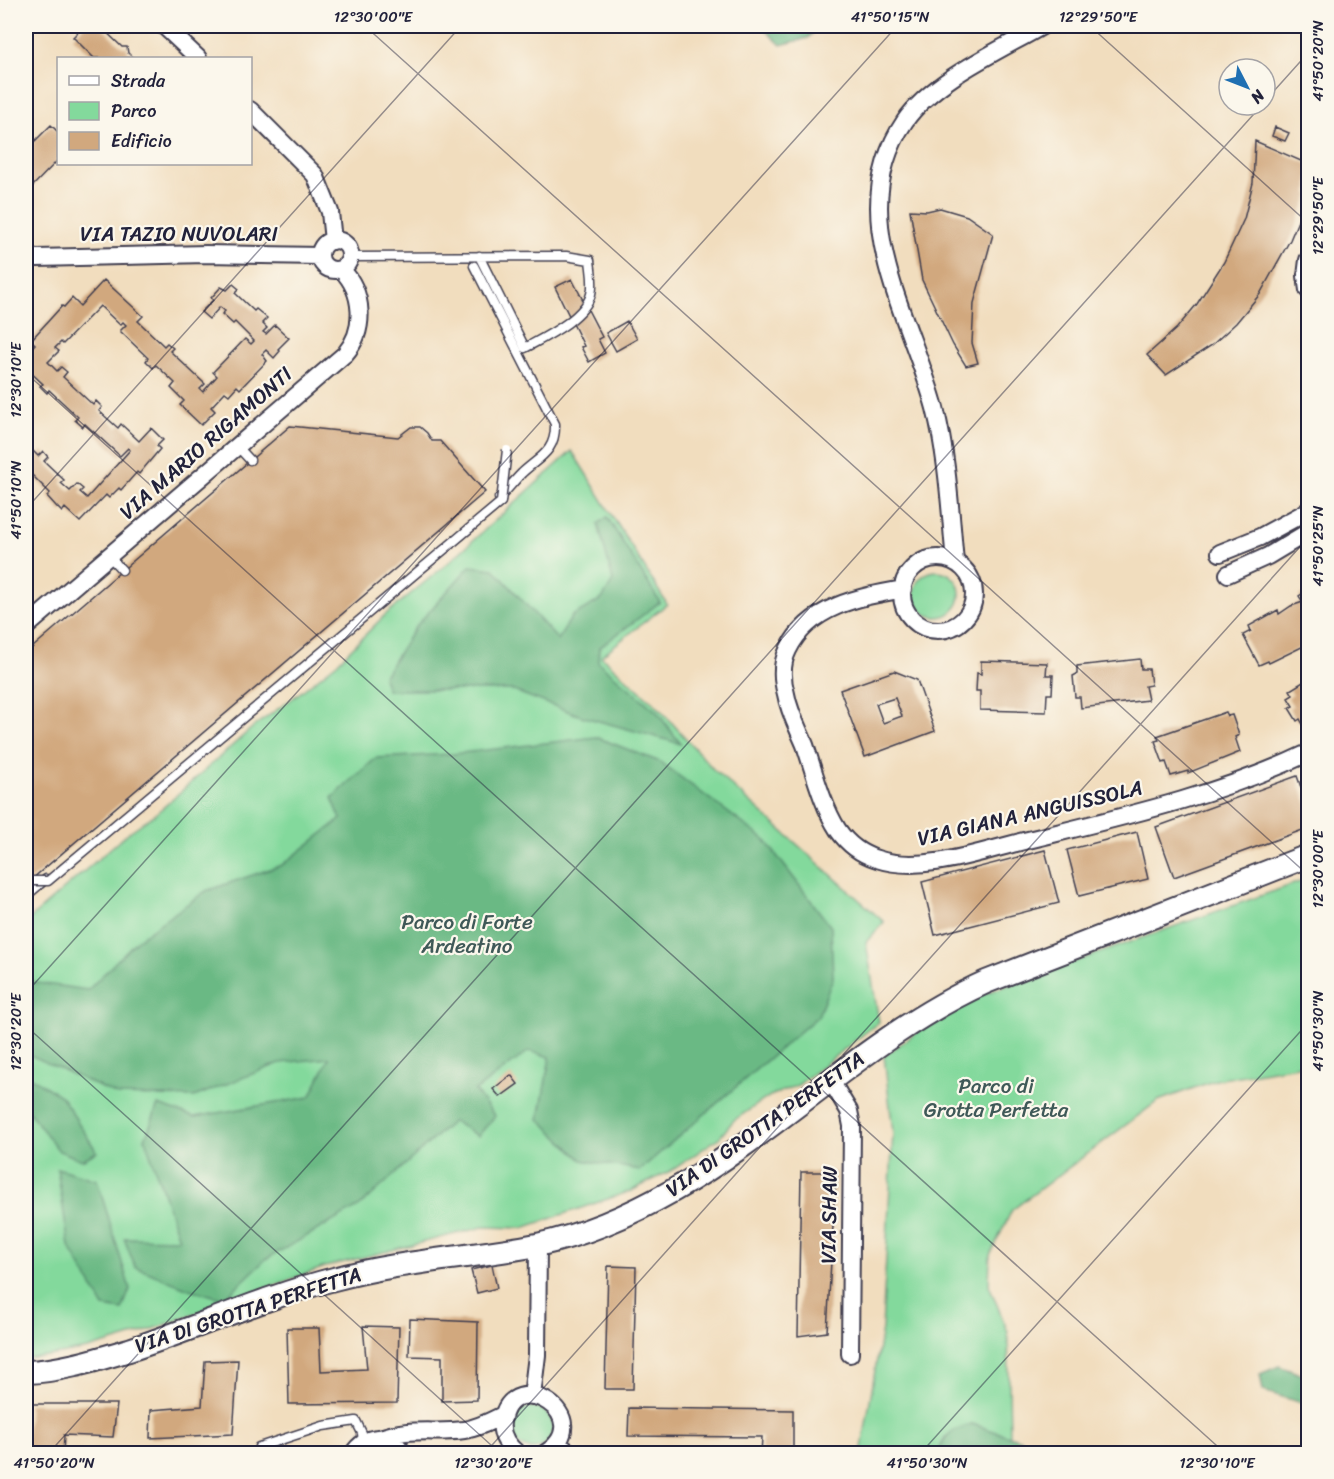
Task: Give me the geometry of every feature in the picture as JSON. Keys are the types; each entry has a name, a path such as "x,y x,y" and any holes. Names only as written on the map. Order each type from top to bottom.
{"street":[{"path":"164,26 197,57"},
{"path":"955,562 946,465 937,419 926,379 884,258 878,205 881,177 890,148 905,120 938,87 1042,26"},
{"path":"252,112 315,175 330,212 333,240"},
{"path":"333,240 347,246 345,263 329,269 320,256 323,246 333,240"},
{"name":"VIA TAZIO NUVOLARI","path":"30,260 206,254 320,256"},
{"path":"1308,260 1306,276 1308,290"},
{"name":"VIA MARIO RIGAMONTI","path":"26,627 345,354 354,343 359,327 360,311 345,263"},
{"path":"1220,553 1260,537 1308,511"},
{"path":"1228,574 1268,556 1308,532"},
{"path":"938,558 955,562 968,573 974,590 974,598 967,614 954,625 938,629 921,625 908,614 904,606 903,589 909,573 922,562 938,558"},
{"name":"VIA GIANA ANGUISSOLA","path":"903,589 842,603 822,613 798,634 783,664 789,708 834,822 850,843 874,858 895,864 920,864 957,857 1122,817 1192,797 1308,753"},
{"name":"VIA DI GROTTA PERFETTA","path":"26,1372 89,1362 290,1292 364,1271 538,1245 598,1226 640,1208 719,1162 921,1016 966,991 1308,856"},
{"name":"VIA SHAW","path":"831,1081 849,1112 852,1126 850,1354"},
{"path":"532,1396 537,1355 538,1245"},
{"path":"518,1454 506,1442 501,1428 503,1415 517,1399 532,1396 545,1398 553,1404 560,1415 561,1434 550,1449 573,1454"},
{"path":"358,1448 393,1433 464,1430 480,1426 503,1415"},
{"path":"381,1437 396,1443 403,1454"}],"lane":[{"path":"345,263 479,256 566,256 590,260 591,295 571,320 525,348 479,256"},
{"path":"26,896 491,508 522,473 545,455 555,436 555,424 474,266"},
{"path":"237,447 250,460"},
{"path":"28,881 48,881 501,502 507,450"},
{"path":"109,556 122,570"},
{"path":"260,1454 259,1447 323,1425 356,1421 362,1433 358,1448"}],"green space":[{"path":"761,26 819,26 808,38 781,45"},
{"name":"Parco di Forte Ardeatino","path":"572,451 667,604 601,656 657,706 714,770 884,922 866,942 879,1022 798,1085 770,1096 733,1121 720,1137 674,1169 631,1191 523,1228 483,1227 325,1267 145,1332 88,1349 26,1358 26,922 128,833 158,812 253,727 337,663 385,615 448,563"},
{"path":"607,517 660,602 599,648 598,662 656,711 681,744 581,716 511,690 387,690 383,677 416,626 470,566 494,569 558,640 572,616 602,599 613,581 598,524"},
{"path":"937,571 953,578 960,594 953,610 937,617 921,610 914,594 921,578"},
{"path":"596,737 660,762 765,840 831,927 833,978 818,1016 640,1170 582,1160 539,1119 550,1057 529,1051 475,1091 495,1116 478,1136 453,1121 360,1206 266,1259 224,1299 189,1289 135,1267 124,1238 179,1239 145,1139 158,1105 194,1117 310,1097 329,1058 280,1063 194,1097 117,1095 28,1054 26,1049 26,996 31,982 88,990 138,939 206,891 282,865 341,819 332,798 376,758 453,754"},
{"name":"Parco di Grotta Perfetta","path":"1308,879 1308,1064 1216,1080 1158,1101 1012,1210 990,1255 989,1285 1008,1332 1010,1437 972,1424 945,1437 937,1453 861,1454 882,1329 893,1133 884,1056 958,1003"},
{"path":"26,1074 62,1097 97,1152 82,1160 59,1151 26,1108"},
{"path":"57,1168 97,1180 130,1289 122,1310 104,1307 69,1246"},
{"path":"1279,1366 1308,1377 1308,1405 1263,1391 1260,1374"},
{"path":"532,1407 547,1413 553,1428 547,1443 532,1449 517,1443 511,1428 517,1413"},
{"path":"972,1424 1061,1453 937,1453 950,1433"}],"building":[{"path":"84,26 100,26 122,47 127,47 132,57 93,57 73,37"},
{"path":"51,125 57,131 57,161 26,193 26,138 32,144"},
{"path":"1275,127 1289,133 1285,141 1272,136"},
{"path":"1255,141 1308,164 1308,197 1290,240 1260,294 1236,323 1212,345 1166,375 1147,355 1177,328 1197,304 1224,262 1244,219 1253,183"},
{"path":"940,208 967,216 993,234 974,303 972,343 978,363 966,366 953,345 922,280 910,210 927,211"},
{"path":"572,279 602,337 598,339 605,353 589,362 581,347 584,346 555,287"},
{"path":"104,280 143,316 138,321 164,346 167,343 173,348 170,351 205,384 200,389 203,392 217,376 213,372 245,339 251,344 254,341 235,322 233,324 222,314 225,311 220,307 209,319 201,312 213,300 211,298 221,287 227,290 233,284 239,289 235,293 254,311 256,309 267,318 262,323 267,328 263,332 266,334 275,325 289,338 278,349 280,351 274,358 266,350 262,354 267,361 240,389 237,386 229,395 225,392 211,407 215,411 201,425 180,405 184,401 171,388 175,383 156,365 153,368 146,361 148,358 120,331 126,325 123,322 120,325 100,306 63,344 61,342 55,348 59,351 48,362 57,371 61,367 67,372 63,377 93,405 96,401 102,407 99,411 118,428 121,424 139,441 151,428 163,440 157,446 160,449 139,474 137,472 121,490 119,488 109,498 106,495 80,522 65,508 62,512 47,496 50,493 31,474 28,477 26,475 26,444 38,456 43,451 48,457 44,461 64,480 61,483 70,491 77,484 83,489 80,492 87,498 130,450 128,448 120,456 85,424 83,427 75,420 78,417 49,390 47,393 40,386 43,384 26,368 26,354 35,344 31,340 62,306 64,307 72,298 80,306"},
{"path":"627,321 637,339 616,351 606,333"},
{"path":"290,426 398,437 411,427 420,427 432,441 440,441 485,492 26,884 26,653"},
{"path":"1308,590 1308,644 1269,663 1268,661 1259,665 1243,635 1251,631 1249,626 1278,610 1279,614 1303,602 1299,596"},
{"path":"1140,659 1141,669 1149,669 1151,685 1145,686 1148,700 1081,708 1080,697 1075,697 1073,676 1077,674 1077,666"},
{"path":"981,661 1047,663 1046,675 1053,675 1052,694 1047,694 1046,712 980,710 980,691 976,691 977,673 981,674"},
{"path":"894,671 917,680 935,731 865,757 840,690","holes":["895,698 902,716 883,723 876,704"]},
{"path":"1308,679 1308,724 1304,726 1300,719 1297,721 1289,708 1293,706 1288,698 1293,695 1290,690"},
{"path":"1226,712 1228,716 1232,715 1239,735 1235,737 1240,752 1188,773 1188,771 1171,776 1166,762 1163,763 1155,741 1159,740 1157,736"},
{"path":"1297,776 1308,807 1308,828 1174,877 1156,827"},
{"path":"1137,832 1148,879 1079,896 1067,850"},
{"path":"1045,850 1059,903 935,935 922,882"},
{"path":"511,1075 518,1084 500,1097 493,1089"},
{"path":"801,1172 836,1172 827,1332 798,1336"},
{"path":"492,1265 497,1288 477,1293 471,1270"},
{"path":"608,1266 636,1267 633,1389 605,1389"},
{"path":"410,1319 478,1322 477,1400 442,1401 442,1357 409,1356"},
{"path":"363,1326 399,1327 397,1403 289,1404 287,1328 319,1328 321,1371 367,1369"},
{"path":"238,1360 233,1434 150,1438 151,1410 202,1406 205,1361"},
{"path":"29,1404 117,1404 113,1437 64,1435 63,1454 26,1454"},
{"path":"629,1408 793,1410 793,1454 761,1454 762,1437 628,1436"}]}
